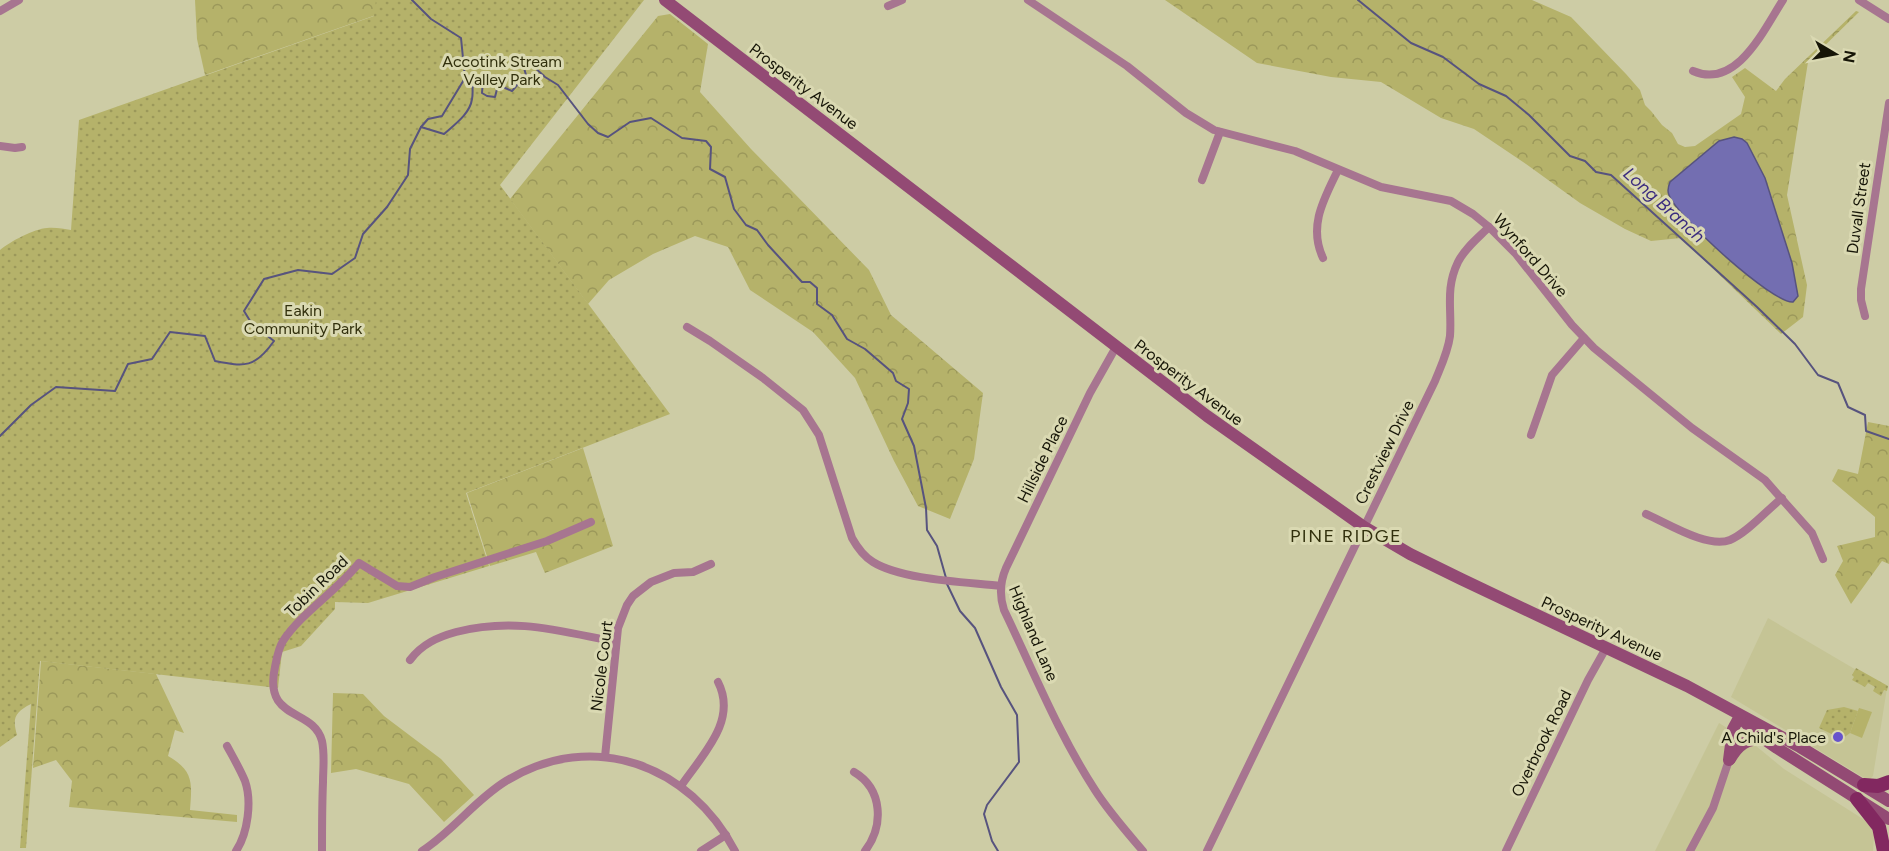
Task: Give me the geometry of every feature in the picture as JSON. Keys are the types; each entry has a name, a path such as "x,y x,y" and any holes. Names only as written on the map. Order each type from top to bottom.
{"main road":[{"name":"Prosperity Avenue","path":"664,0 1263,458 1364,527 1410,554 1687,686 1800,747 1889,801"},
{"name":"Prosperity Avenue","path":"1740,716 1764,739 1889,819"},
{"path":"1729,760 1732,732 1740,716"},
{"path":"1729,760 1736,748 1745,742 1764,739"},
{"path":"1864,785 1878,786 1889,782"},
{"path":"1857,799 1879,827 1884,851"}],"street":[{"path":"0,11 19,0"},
{"path":"888,6 902,0"},
{"name":"Wynford Drive","path":"1028,0 1133,70 1203,124 1220,132 1295,151 1381,187 1451,201 1463,207 1489,227 1515,254 1584,338 1692,428 1765,480 1812,532 1823,559"},
{"path":"1693,72 1716,75 1734,66 1751,49 1783,0"},
{"path":"1859,0 1889,19"},
{"name":"Duvall Street","path":"1865,316 1860,289 1889,103"},
{"path":"1202,180 1220,132"},
{"path":"0,146 22,147"},
{"path":"1323,258 1317,239 1318,217 1338,170"},
{"name":"Crestview Drive","path":"1207,851 1445,358 1449,336 1448,296 1454,273 1463,254 1489,227"},
{"name":"Highland Lane","path":"687,327 763,378 803,410 819,435 852,538 863,554 879,566 895,571 1001,586 1000,595 1004,610 1071,750 1105,806 1143,851"},
{"path":"1531,435 1552,375 1584,338"},
{"name":"Hillside Place","path":"1001,586 1006,568 1090,393 1116,347"},
{"path":"1646,514 1704,540 1720,543 1736,537 1782,498"},
{"name":"Tobin Road","path":"322,851 324,758 321,739 316,730 281,705 274,692 273,676 278,651 284,639 300,621 338,587 359,563 393,585 403,588 410,587 547,542 591,522"},
{"name":"Nicole Court","path":"605,757 616,642 622,616 633,596 641,588 663,576 693,572 711,564"},
{"path":"410,660 422,646 430,641 488,626 528,625 616,642"},
{"name":"Overbrook Road","path":"1506,851 1591,673 1606,648"},
{"path":"681,786 722,724 725,705 718,682"},
{"path":"227,746 247,790 246,824 236,851"},
{"path":"422,851 445,834 490,792 519,773 568,758 605,757 651,769 681,786 706,808 735,851"},
{"path":"1690,851 1713,808 1729,760"},
{"path":"854,772 871,788 878,807 874,836 865,851"},
{"path":"701,851 726,835"}],"shaded area":[{"path":"1734,137 1747,143 1765,178 1792,263 1798,296 1793,302 1782,299 1766,289 1726,257 1689,221 1668,193 1670,182 1719,141"},
{"name":"A Child's Place","path":"1768,618 1887,688 1873,776 1870,779 1866,779 1731,697"},
{"path":"1719,723 1756,746 1784,769 1863,819 1869,824 1874,835 1873,851 1655,851"}],"green space":[{"path":"195,0 377,0 376,15 205,75 197,39"},
{"name":"Eakin Community Park","path":"376,0 644,0 500,185 670,414 466,493 489,566 368,603 335,602 335,609 301,646 282,652 278,688 40,661 26,848 20,848 31,704 16,716 17,735 0,747 0,250 23,236 42,229 71,230 79,120 374,16"},
{"path":"1165,0 1532,0 1571,17 1626,74 1640,90 1645,105 1672,133 1678,144 1685,147 1695,146 1741,114 1745,97 1732,77 1745,68 1776,91 1785,79 1856,11 1859,12 1808,62 1787,195 1807,285 1803,317 1781,334 1681,238 1651,241 1625,229 1580,203 1474,129 1441,118 1381,82 1331,77 1257,63"},
{"path":"670,14 708,44 700,92 751,149 869,270 891,315 983,393 974,459 950,519 918,506 855,378 813,332 750,290 728,247 695,236 653,254 609,280 588,304 510,199 658,16"},
{"path":"1868,422 1889,426 1889,564 1882,561 1851,604 1835,575 1843,561 1837,546 1875,537 1875,517 1832,481 1838,469 1858,474"},
{"path":"583,448 613,546 545,573 536,552 490,566 467,493"},
{"path":"41,661 156,674 184,733 175,730 168,756 183,767 190,778 190,810 237,815 237,822 69,807 72,781 56,760 33,768"},
{"path":"1856,668 1888,686 1887,691 1884,690 1881,696 1873,691 1875,687 1868,683 1865,687 1852,680"},
{"path":"333,693 363,694 384,716 441,759 474,795 444,822 409,784 356,769 331,773"},
{"path":"1844,707 1858,711 1850,733 1842,739 1819,728 1827,710"},
{"path":"1859,708 1872,712 1862,738 1850,733"}],"waterway":[{"path":"0,436 31,405 56,387 115,391 128,364 152,359 170,332 205,336 215,361 234,364 255,361 274,341 252,324 244,311 264,279 298,270 332,274 355,258 363,234 387,207 408,175 410,149 421,127 428,119 442,116 465,78 461,38 431,19 412,0"},
{"name":"Long Branch","path":"1358,0 1411,43 1443,57 1479,84 1506,96 1529,115 1570,156 1585,161 1596,172 1611,175 1757,307 1795,344 1818,375 1838,383 1848,407 1865,415 1866,431 1889,439"},
{"path":"421,127 444,134 457,123 471,104 476,75 483,79 482,93 495,97 498,85 512,91 526,75 524,68 526,65 532,65 558,85 588,124 598,133 608,137 630,122 651,118 682,138 706,141 711,147 710,169 725,177 734,209 746,225 757,230 802,282 810,282 817,288 817,304 832,315 847,339 865,349 893,373 896,381 909,389 908,403 902,419 914,446 926,508 927,530 937,546 946,578"},
{"path":"947,584 960,611 975,628 1001,687 1017,715 1019,762 987,805 984,814 992,841 998,851"}],"place":[{"name":"A Child's Place","path":"1838,737"}],"district":[{"name":"PINE RIDGE","path":"1346,536"}],"park label":[{"name":"Accotink Stream Valley Park","path":"502,70"}]}
